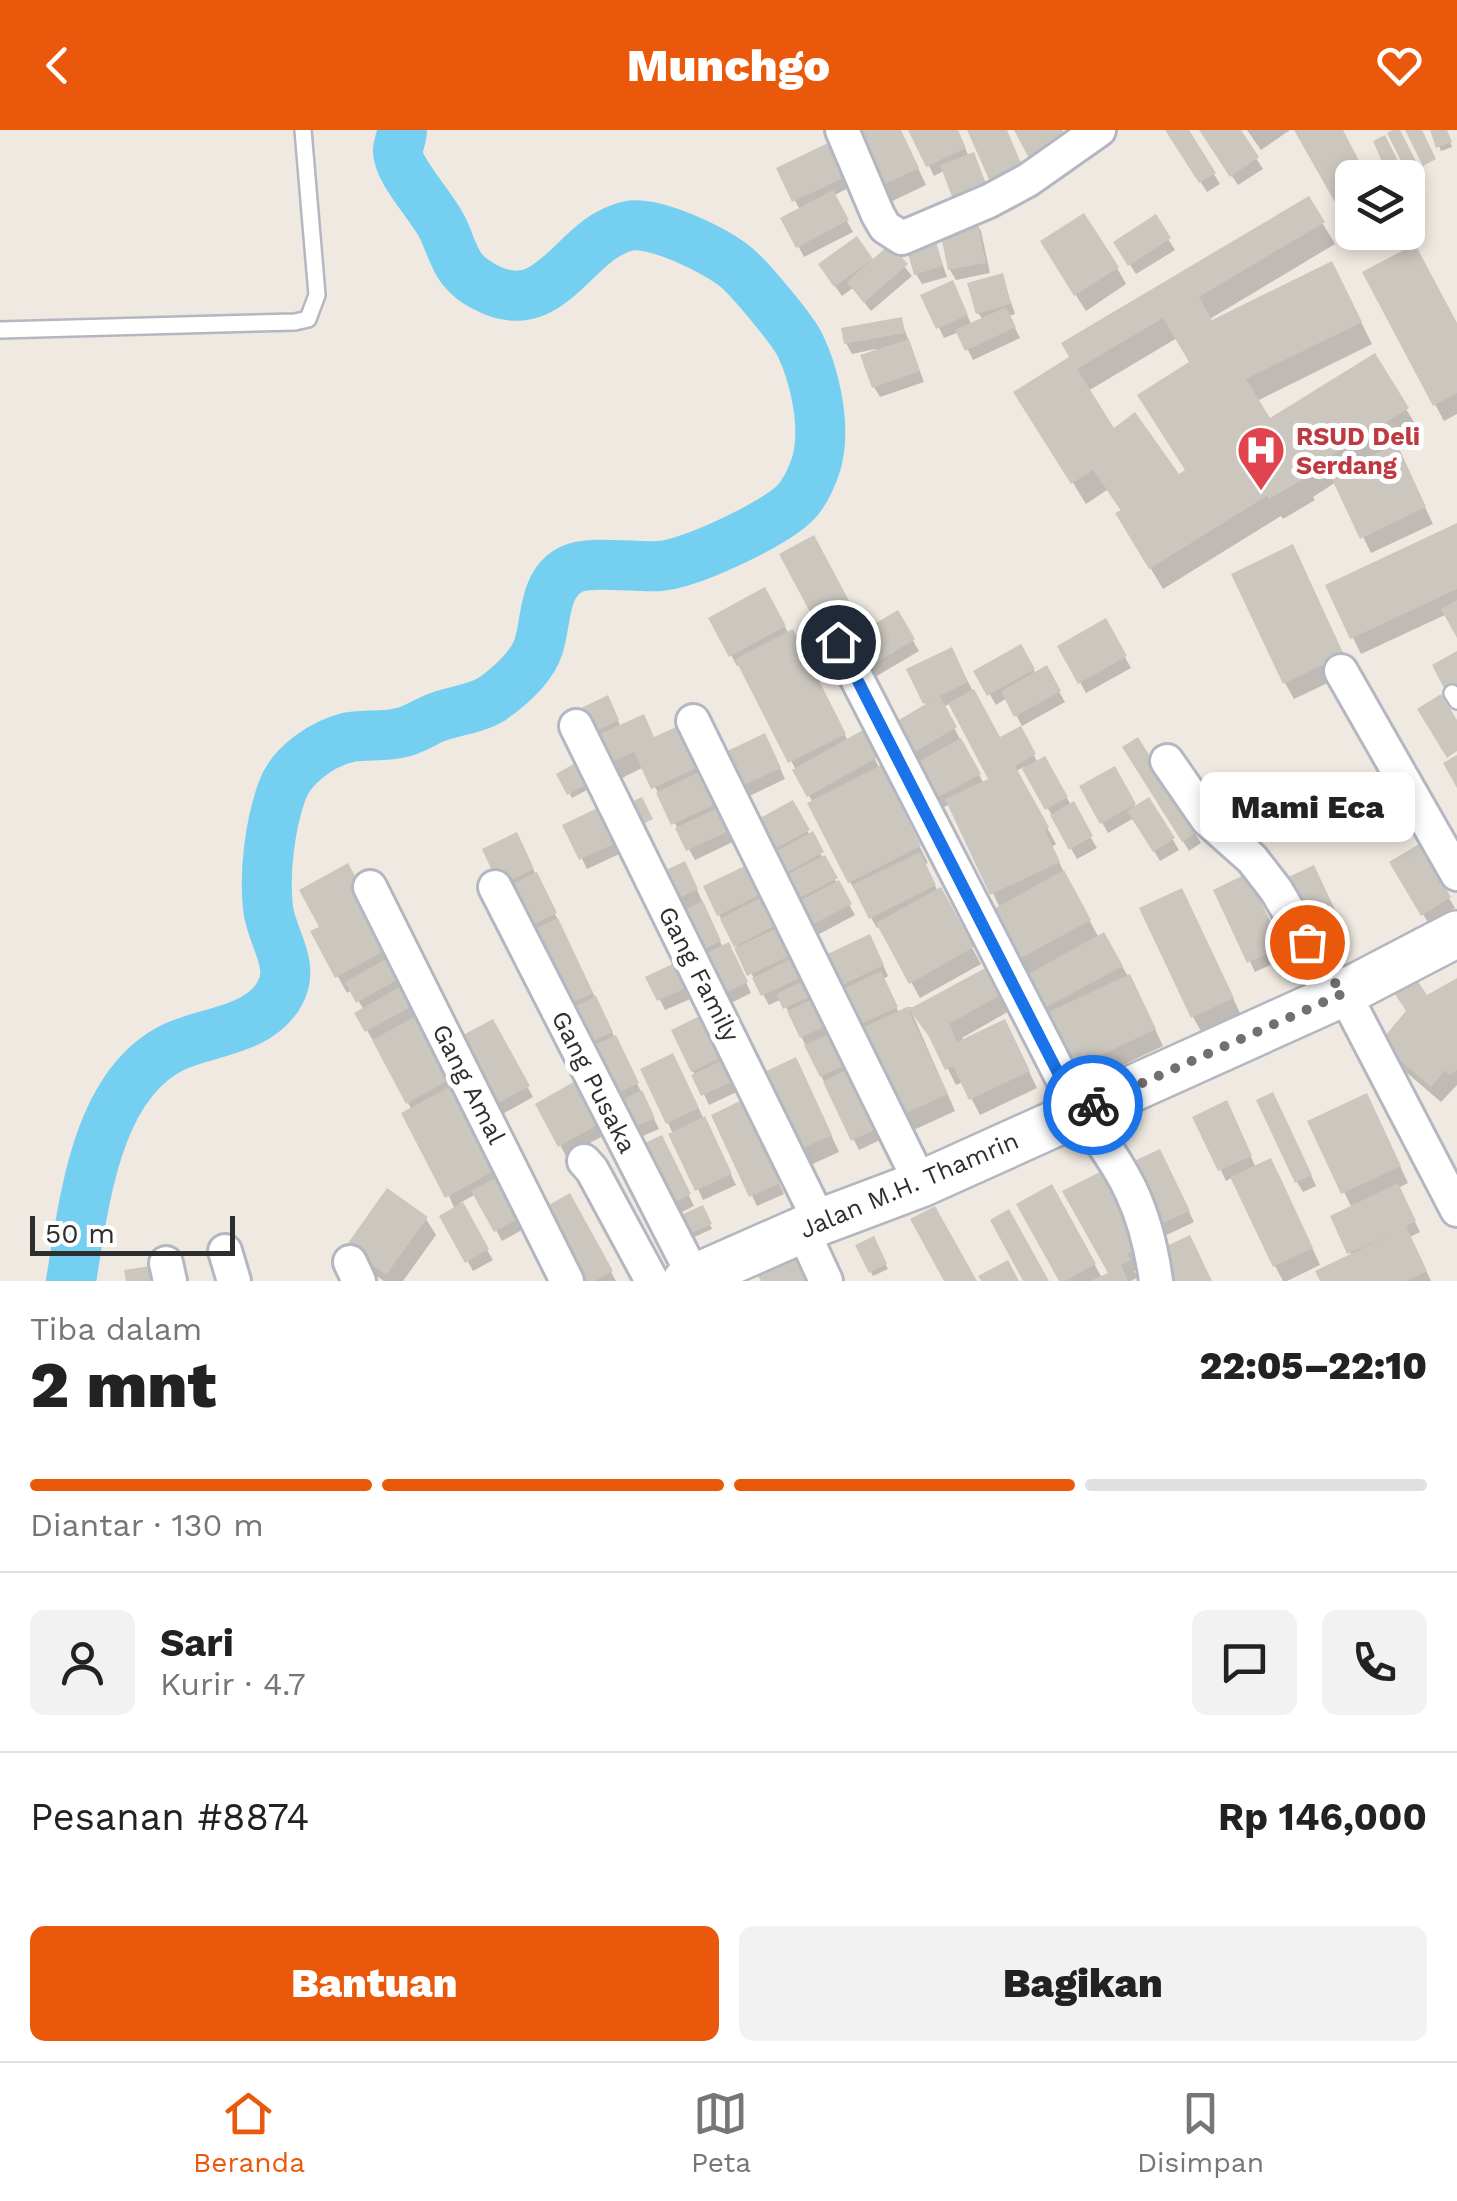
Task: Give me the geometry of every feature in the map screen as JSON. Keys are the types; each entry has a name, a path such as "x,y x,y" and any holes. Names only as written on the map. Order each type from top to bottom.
{"street":[{"path":"842,130 878,215 885,227 902,238 1028,180 1099,130"},
{"path":"838,642 1078,1112 1114,1156 1144,1217 1156,1281"},
{"path":"1340,671 1457,874"},
{"path":"693,721 921,1184"},
{"name":"Gang Family","path":"576,726 811,1226 826,1281"},
{"path":"1167,761 1207,819 1252,859 1276,890 1322,968 1344,993 1457,1210"},
{"name":"Gang Amal","path":"370,887 566,1281"},
{"name":"Gang Pusaka","path":"495,887 677,1280"},
{"name":"Jalan M.H. Thamrin","path":"677,1280 921,1184 1344,993 1457,934"},
{"path":"584,1161 677,1280"}],"lane":[{"path":"0,330 308,319 317,296 303,130"}],"building":[{"path":"846,130 901,130 919,168 872,190"},
{"path":"908,130 958,130 966,148 926,167"},
{"path":"967,130 1007,130 1024,170 991,184"},
{"path":"1014,130 1062,130 1068,141 1031,162"},
{"path":"1165,130 1189,130 1216,173 1199,183"},
{"path":"1199,130 1241,130 1259,157 1230,177"},
{"path":"1294,130 1343,130 1359,160 1335,160 1335,202"},
{"path":"1400,130 1415,160 1400,160 1387,133"},
{"path":"1405,130 1422,130 1436,159 1425,165 1425,160 1420,160"},
{"path":"1430,130 1447,130 1452,142 1436,148"},
{"path":"1385,135 1398,160 1381,160 1373,141"},
{"path":"828,143 845,177 792,202 776,168"},
{"path":"974,152 988,189 954,202 940,165"},
{"path":"833,190 849,220 796,248 780,218"},
{"path":"1309,196 1325,222 1199,297 1212,320 1332,261 1362,322 1246,379 1270,418 1375,353 1409,408 1302,474 1305,478 1269,499 1267,496 1149,569 1115,513 1121,510 1093,470 1071,484 1013,392 1069,357 1061,343","holes":["1163,318 1189,362 1137,395 1185,470 1179,474 1135,412 1114,428 1077,369"]},
{"path":"1084,213 1119,267 1074,296 1040,241"},
{"path":"1156,214 1171,238 1128,266 1113,242"},
{"path":"976,218 986,263 948,270 939,226"},
{"path":"934,234 943,266 914,275 905,243"},
{"path":"857,236 873,259 890,244 908,264 864,303 847,282 870,261 834,287 818,264"},
{"path":"1404,250 1418,250 1457,323 1457,393 1433,406 1362,272"},
{"path":"1003,273 1011,304 976,314 967,283"},
{"path":"953,280 968,315 936,329 920,295"},
{"path":"1006,307 1016,327 965,351 955,330"},
{"path":"902,317 905,333 844,344 841,328"},
{"path":"909,339 920,371 872,388 860,355"},
{"path":"1397,444 1426,507 1360,539 1330,475"},
{"path":"1457,523 1457,589 1350,639 1325,585"},
{"path":"814,535 855,612 820,631 779,554"},
{"path":"1293,544 1344,655 1283,684 1231,574"},
{"path":"765,587 786,626 729,657 708,618"},
{"path":"1457,600 1457,638 1441,609"},
{"path":"898,610 915,639 862,672 844,642"},
{"path":"1106,618 1127,656 1078,684 1057,646"},
{"path":"793,629 846,734 788,763 735,659"},
{"path":"1021,644 1035,669 987,696 973,671"},
{"path":"952,647 968,682 940,696 957,727 912,754 894,723 934,699 923,704 906,669"},
{"path":"1457,651 1457,690 1448,696 1432,665"},
{"path":"1047,665 1061,691 1014,717 1001,691"},
{"path":"974,689 1000,737 1021,726 1036,754 1015,766 1049,827 1045,830 1060,862 990,895 945,799 988,779 948,703"},
{"path":"1441,694 1457,720 1457,751 1447,758 1417,709"},
{"path":"608,695 619,720 586,736 575,711"},
{"path":"644,714 654,737 685,723 705,764 651,789 634,752 604,766 591,738"},
{"path":"863,730 878,757 807,797 792,770"},
{"path":"765,733 781,768 733,790 717,756"},
{"path":"1138,737 1197,832 1182,842 1122,747"},
{"path":"961,738 981,774 926,804 907,768"},
{"path":"1457,755 1457,788 1443,763"},
{"path":"1045,756 1068,797 1045,810 1022,769"},
{"path":"584,758 596,780 567,795 556,774"},
{"path":"881,765 921,846 848,883 807,803"},
{"path":"1115,766 1136,804 1100,824 1079,786"},
{"path":"703,770 718,803 671,825 656,793"},
{"path":"642,797 653,819 635,828 625,805"},
{"path":"1149,797 1175,838 1153,852 1127,811"},
{"path":"793,800 810,830 769,852 753,822"},
{"path":"1074,801 1093,836 1069,850 1050,815"},
{"path":"610,802 627,838 579,860 562,825"},
{"path":"724,805 735,828 686,851 675,828"},
{"path":"813,831 824,852 779,877 768,856"},
{"path":"517,832 534,869 499,886 482,849"},
{"path":"1419,844 1451,897 1421,916 1389,862"},
{"path":"920,852 936,885 869,919 852,885"},
{"path":"825,855 838,878 788,904 776,880"},
{"path":"685,861 698,889 673,901 660,873"},
{"path":"348,863 393,946 335,978 310,931 319,927 299,890"},
{"path":"751,863 764,893 717,916 703,886"},
{"path":"1314,865 1343,927 1308,943 1280,881"},
{"path":"1064,870 1091,920 1017,960 990,911"},
{"path":"537,872 557,913 520,931 500,890"},
{"path":"1248,873 1282,947 1247,963 1213,890"},
{"path":"839,880 852,904 802,930 790,906"},
{"path":"941,887 974,947 909,984 876,923"},
{"path":"1182,888 1234,998 1191,1018 1139,908"},
{"path":"772,891 787,919 734,947 720,919"},
{"path":"703,901 721,941 690,956 672,916"},
{"path":"558,918 593,993 563,1007 525,933"},
{"path":"786,924 798,952 747,976 734,948"},
{"path":"1104,932 1123,966 1043,1009 1025,976"},
{"path":"870,934 884,965 834,989 819,958"},
{"path":"729,942 732,948 728,950 732,949 748,982 717,997 698,957"},
{"path":"393,955 404,976 356,1003 345,982"},
{"path":"799,955 808,974 761,996 752,978"},
{"path":"681,960 693,985 657,1001 645,977"},
{"path":"989,966 1004,993 949,1024 957,1042 1005,1019 1030,1071 969,1100 953,1066 945,1070 928,1035 907,1007"},
{"path":"1409,968 1427,995 1457,978 1457,1070 1449,1075 1445,1070 1431,1087 1379,1043 1406,1011 1387,982"},
{"path":"881,971 898,1007 854,1027 837,992"},
{"path":"1130,974 1156,1029 1064,1073 1038,1017"},
{"path":"811,977 818,993 783,1009 776,994"},
{"path":"403,985 414,1005 365,1032 354,1013"},
{"path":"596,996 613,1032 582,1046 566,1011"},
{"path":"819,996 832,1023 800,1038 787,1011"},
{"path":"907,1007 948,1094 893,1119 853,1032"},
{"path":"708,1012 728,1054 691,1072 671,1030"},
{"path":"416,1016 450,1079 406,1104 372,1040"},
{"path":"493,1019 530,1086 491,1107 454,1040"},
{"path":"834,1032 849,1063 820,1077 804,1045"},
{"path":"616,1035 639,1083 607,1098 584,1050"},
{"path":"673,1053 699,1108 666,1124 640,1069"},
{"path":"732,1056 742,1077 701,1096 691,1075"},
{"path":"796,1057 832,1135 792,1153 756,1076"},
{"path":"852,1067 880,1127 851,1141 823,1082"},
{"path":"584,1076 608,1119 558,1147 535,1104"},
{"path":"456,1083 499,1168 445,1198 401,1113"},
{"path":"642,1090 655,1118 626,1131 613,1104"},
{"path":"1273,1092 1312,1175 1295,1183 1256,1100"},
{"path":"1367,1093 1401,1166 1341,1194 1307,1121"},
{"path":"742,1100 781,1183 749,1197 711,1115"},
{"path":"1227,1100 1252,1156 1218,1171 1192,1117"},
{"path":"705,1116 732,1174 695,1191 668,1134"},
{"path":"662,1135 691,1194 660,1210 630,1150"},
{"path":"1160,1149 1190,1211 1150,1229 1121,1167"},
{"path":"1271,1158 1313,1248 1273,1267 1230,1177"},
{"path":"1106,1169 1142,1247 1127,1254 1131,1260 1121,1265 1128,1281 1090,1281 1108,1273 1062,1191"},
{"path":"501,1175 524,1216 494,1232 471,1191"},
{"path":"1398,1183 1416,1221 1406,1226 1427,1271 1407,1281 1320,1281 1315,1271 1392,1234 1347,1254 1330,1216"},
{"path":"1052,1184 1096,1264 1065,1281 1059,1281 1016,1204"},
{"path":"387,1188 428,1217 386,1275 346,1246"},
{"path":"570,1193 613,1271 595,1281 578,1281 540,1210"},
{"path":"463,1202 489,1249 465,1263 439,1216"},
{"path":"703,1205 712,1224 677,1240 668,1221"},
{"path":"935,1206 977,1281 944,1281 910,1219"},
{"path":"1009,1209 1049,1281 1023,1281 990,1220"},
{"path":"1190,1235 1212,1281 1167,1281 1154,1252"},
{"path":"874,1236 887,1264 869,1273 855,1245"},
{"path":"810,1251 824,1281 761,1281 758,1276"},
{"path":"1008,1260 1019,1281 981,1281 978,1276"},
{"path":"164,1264 167,1281 126,1281 124,1270"}],"waterway":[{"path":"71,1281 98,1149 127,1088 149,1064 176,1046 247,1022 260,1015 280,993 284,961 268,908 268,864 278,804 293,772 309,756 340,740 404,732 492,699 519,676 535,655 550,594 562,575 590,565 673,564 710,551 768,522 794,504 807,487 816,464 819,411 805,357 780,317 737,268 685,238 639,225 609,234 545,287 528,294 508,295 485,287 462,269 441,225 402,166 398,149 402,130"}],"way so far":[{"path":"1093,1105 1344,993 1322,968 1307,942"}],"place":[{"name":"RSUD Deli Serdang","path":"1261,492"},
{"name":"Mami Eca","path":"1307,942"}],"route":[{"path":"838,642 1078,1112 1093,1105"}]}
